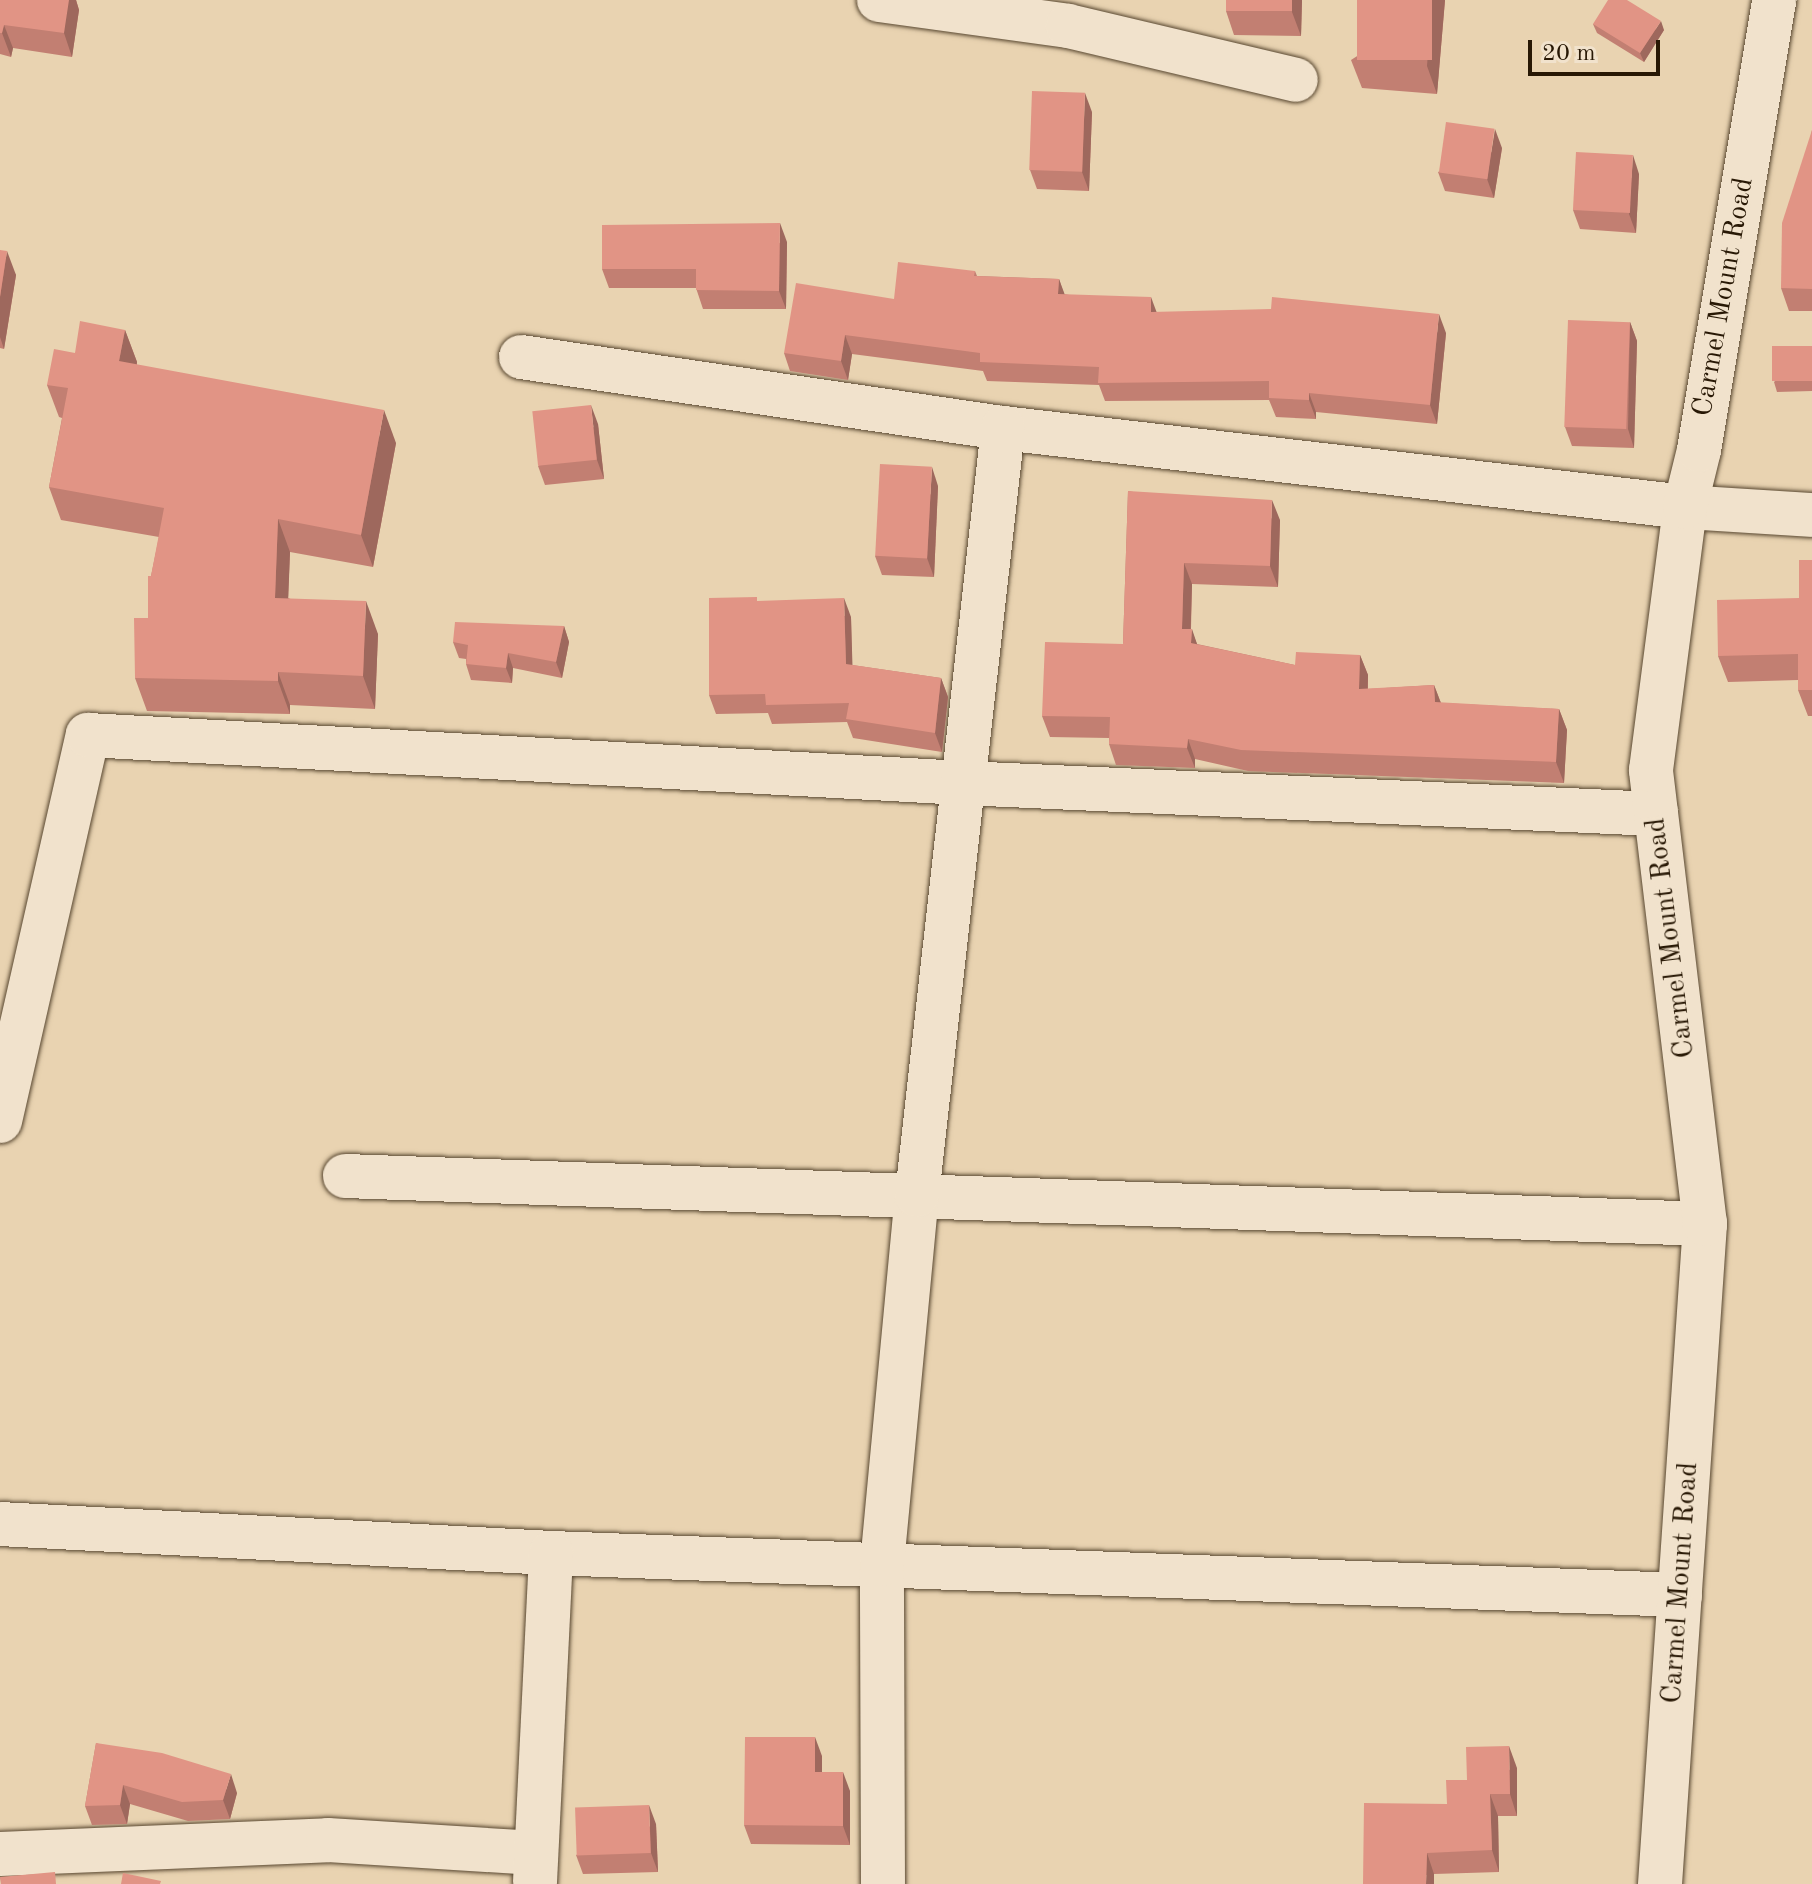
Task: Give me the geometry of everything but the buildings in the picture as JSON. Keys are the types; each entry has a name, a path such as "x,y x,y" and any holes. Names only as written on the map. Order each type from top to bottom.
{"street":[{"path":"879,0 1026,9 1296,80"},
{"name":"Carmel Mount Road","path":"1660,1884 1705,1224 1651,770 1685,507 1699,450 1774,0"},
{"path":"521,357 1003,428 1685,507 1812,515"},
{"path":"883,1884 882,1564 917,1195 1003,428"},
{"path":"0,1121 88,735 963,783 1656,814"},
{"path":"345,1176 1705,1224"},
{"path":"0,1524 551,1553 1680,1595"},
{"path":"0,1854 328,1840 536,1869 551,1553"}]}
